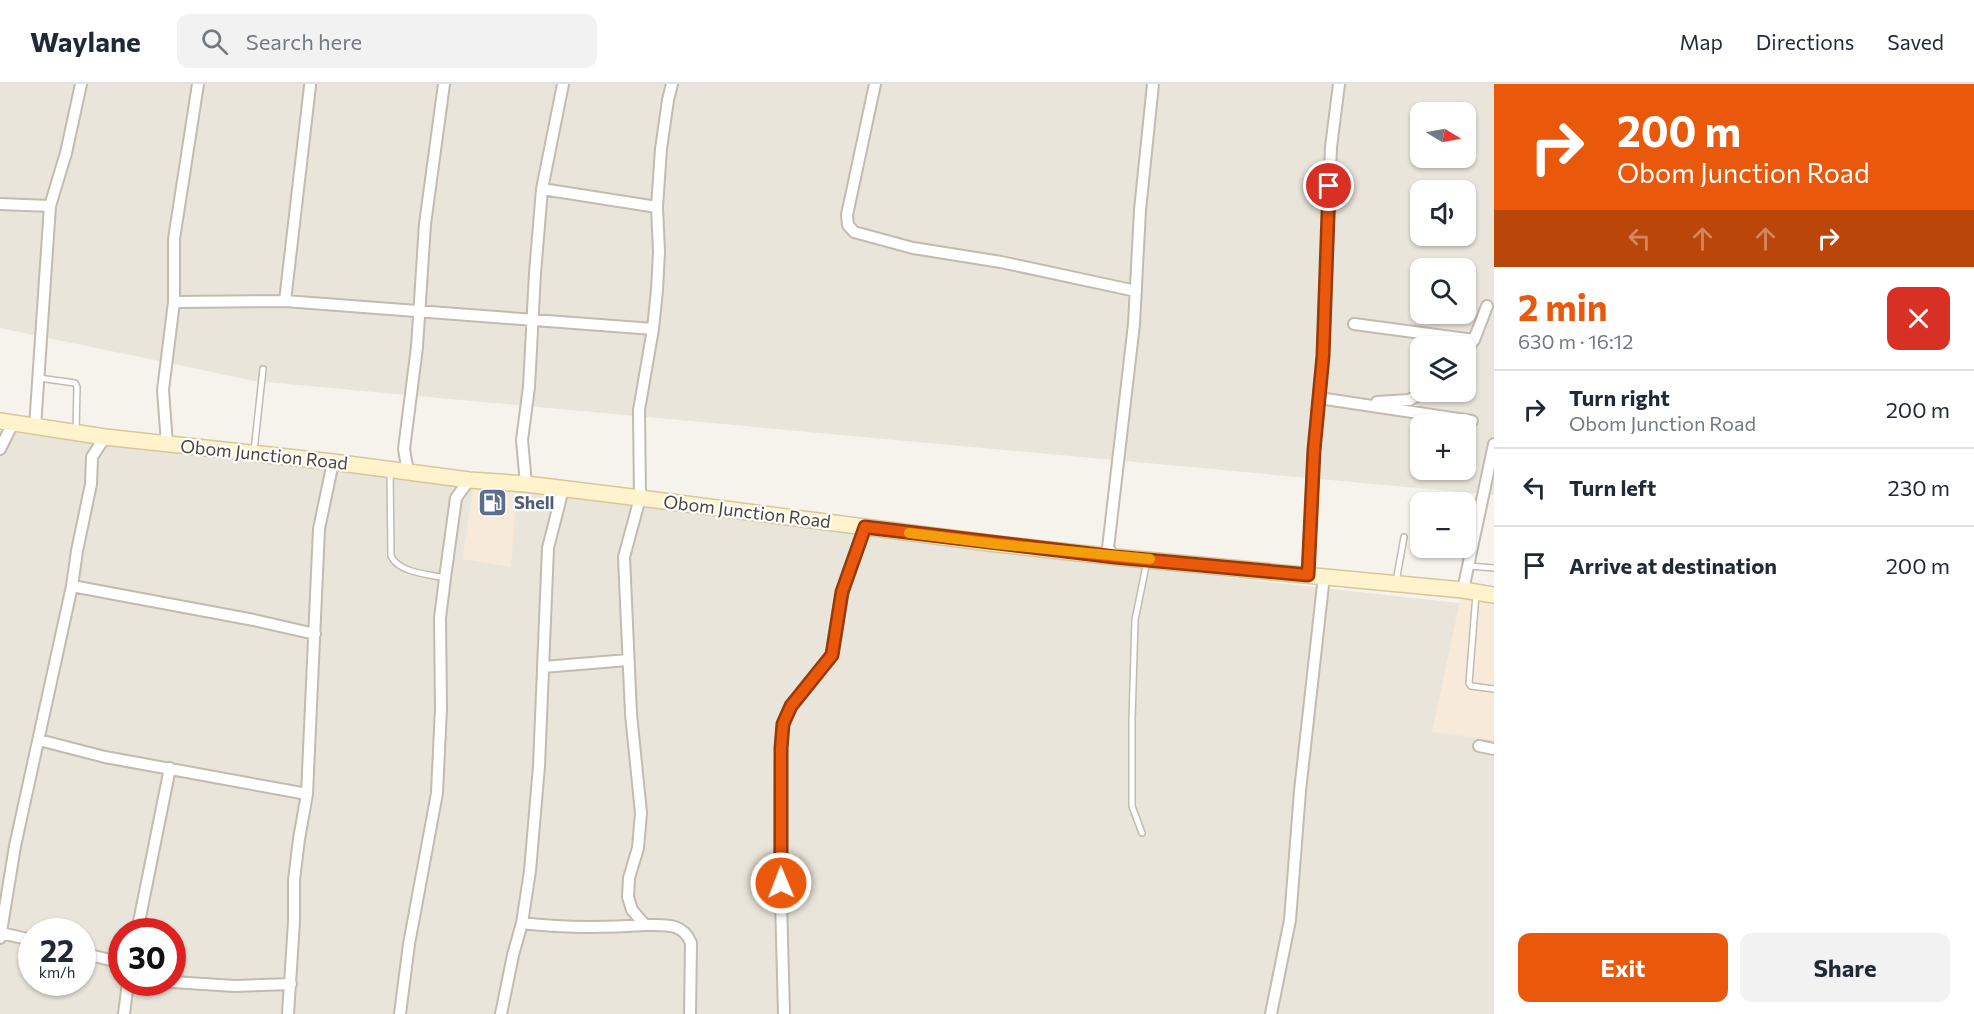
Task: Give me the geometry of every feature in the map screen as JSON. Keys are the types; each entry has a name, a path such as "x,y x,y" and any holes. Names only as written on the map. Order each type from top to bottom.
{"main road":[{"name":"Obom Junction Road","path":"6,422 105,437 333,462 469,480 526,484 1115,557 1324,576 1494,595"}],"street":[{"path":"35,427 50,206 66,153 81,84"},
{"path":"167,444 163,390 174,302 174,239 198,84"},
{"path":"408,472 404,449 419,311 425,224 444,84"},
{"path":"526,484 522,440 530,387 535,273 543,189 563,84"},
{"path":"645,925 632,910 628,897 629,878 638,848 641,813 628,660 624,557 640,498 639,410 653,329 657,290 659,252 657,207 661,149 672,84"},
{"path":"875,84 847,215 848,225 854,232 913,248 1001,262 1136,291"},
{"path":"1115,557 1108,548 1136,291 1140,210 1153,84"},
{"path":"1308,575 1323,356 1331,147 1339,84"},
{"path":"285,301 310,86"},
{"path":"543,189 657,207"},
{"path":"0,204 50,206"},
{"path":"174,302 285,301 653,329"},
{"path":"1476,336 1487,306"},
{"path":"1354,324 1444,336"},
{"path":"1319,398 1423,414"},
{"path":"1355,403 1410,399"},
{"path":"0,449 6,422"},
{"path":"18,938 0,935 17,836 72,586 76,551 91,484 92,457 105,437"},
{"path":"1469,591 1468,566 1494,444"},
{"path":"288,1014 294,880 307,794 319,529 333,462"},
{"path":"400,1014 415,904 437,793 441,708 440,618 445,578 456,498 469,480"},
{"path":"501,1014 522,923 530,871 548,548 563,489"},
{"path":"784,1014 780,861 783,724 791,706 832,655 842,592 865,527"},
{"path":"1271,1014 1290,920 1303,768 1324,576"},
{"path":"72,586 254,620 315,634"},
{"path":"543,668 628,660"},
{"path":"39,740 105,757 307,794"},
{"path":"1479,746 1494,749"},
{"path":"140,918 170,768"},
{"path":"522,923 554,927 599,928 670,925 682,930 688,935 691,943 690,1014"},
{"path":"186,983 235,986 291,984"},
{"path":"124,1014 126,996"}],"lane":[{"path":"254,453 263,369"},
{"path":"39,378 75,383 77,387 76,433"},
{"path":"390,469 390,556 394,563 403,568 445,578"},
{"path":"1396,584 1404,537"},
{"path":"1142,833 1132,806 1132,719 1135,620 1147,559"},
{"path":"1468,566 1494,568"},
{"path":"1469,591 1469,683 1471,686 1494,689"}],"shaded area":[{"path":"0,84 1494,84 1494,495 255,381 0,328"},
{"path":"0,431 249,462 366,472 507,491 625,503 945,546 1494,607 1494,1014 0,1014"},
{"path":"474,483 517,487 511,567 462,559"},
{"path":"1461,596 1494,601 1494,740 1432,732"}],"slow traffic":[{"path":"909,533 1150,559"}],"place":[{"name":"Shell","path":"493,503"}],"route":[{"path":"781,883 783,724 791,706 832,655 842,592 865,527 1115,557 1308,575 1314,450 1323,356 1329,186"}]}
